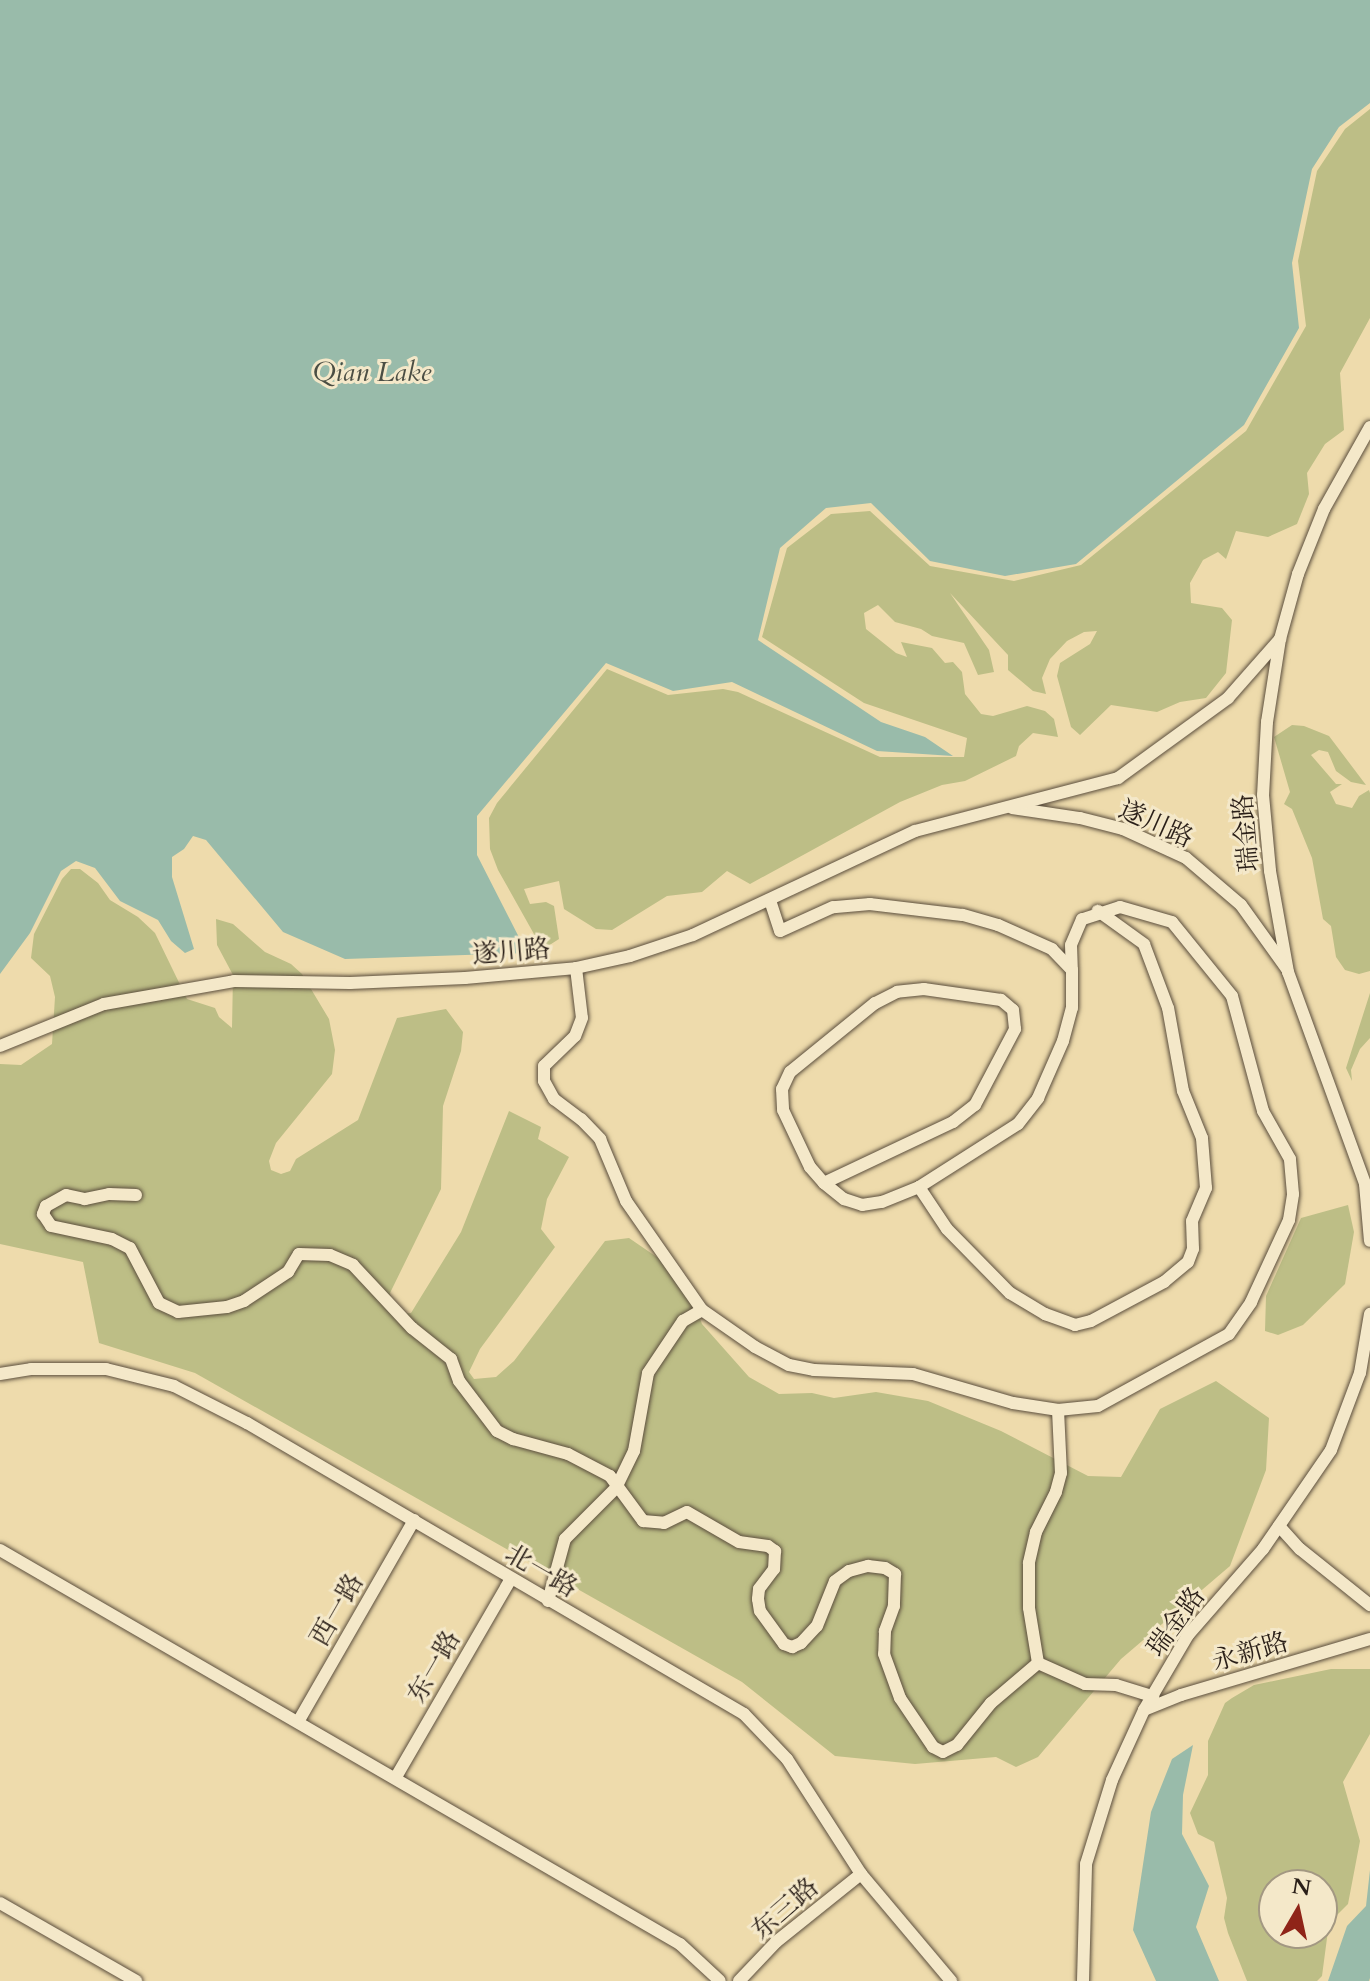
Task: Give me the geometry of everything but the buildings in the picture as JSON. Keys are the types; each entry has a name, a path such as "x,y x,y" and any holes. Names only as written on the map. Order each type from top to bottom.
{"street":[{"name":"瑞金路","path":"1370,427 1324,509 1298,574 1280,639 1267,722 1263,795 1270,871 1288,972 1365,1184 1370,1241"},
{"name":"遂川路","path":"0,1046 104,1004 234,981 366,983 576,968 630,956 681,939 770,901 915,831 1118,778 1228,698 1280,639"},
{"name":"遂川路","path":"1006,807 1080,818 1123,829 1186,858 1241,905 1288,972"},
{"path":"770,901 780,931 833,907 870,904 962,915 998,925 1052,949 1072,970"},
{"path":"576,968 582,1018 575,1036 544,1066 544,1081 554,1099 581,1119 600,1139 626,1201 702,1310 755,1347 789,1365 814,1370 913,1374 1013,1403 1058,1410 1098,1406 1229,1334 1251,1302 1283,1234 1293,1194 1290,1159 1263,1111 1232,996 1172,922 1120,907 1098,911 1082,919 1071,945 1072,1008 1063,1041 1038,1098 1018,1124 919,1187 882,1202 862,1205 844,1199 824,1183 810,1167 783,1110 782,1089 790,1072 875,1003 897,992 924,989 1001,1000 1013,1010 1015,1029 975,1105 953,1122 824,1183"},
{"path":"919,1187 947,1229 1010,1293 1045,1314 1075,1325 1091,1321 1164,1282 1188,1262 1193,1249 1192,1221 1206,1188 1202,1138 1183,1091 1168,1008 1144,944 1098,911"},
{"path":"136,1195 109,1194 85,1199 66,1195 46,1206 43,1214 51,1226 112,1239 130,1248 159,1303 178,1312 217,1309 244,1301 288,1272 299,1254 330,1255 353,1265 412,1328 451,1359 459,1381 497,1431 513,1439 568,1454 610,1476 643,1521 664,1523 687,1512 739,1542 768,1546 775,1551 774,1569 759,1589 760,1611 777,1638 792,1647 817,1626 835,1581 849,1571 868,1566 885,1568 895,1574 895,1596 885,1631 884,1654 900,1698 933,1747 943,1752 957,1745 991,1703 1038,1663"},
{"path":"548,1601 565,1539 616,1488 634,1451 648,1373 683,1321 702,1310"},
{"name":"瑞金路","path":"1083,1981 1086,1864 1112,1780 1144,1710 1188,1635 1279,1526 1331,1450 1360,1373 1370,1314"},
{"name":"北一路","path":"0,1374 31,1369 106,1369 174,1386 247,1423 744,1714 787,1759 861,1874 951,1981"},
{"path":"1038,1663 1029,1608 1029,1563 1036,1532 1056,1492 1061,1473 1058,1410"},
{"name":"西一路","path":"298,1722 414,1520"},
{"path":"1279,1526 1300,1549 1370,1605"},
{"path":"0,1550 680,1944 720,1981"},
{"name":"东一路","path":"396,1777 511,1579"},
{"name":"永新路","path":"1144,1710 1181,1695 1370,1639"},
{"path":"1038,1663 1085,1684 1116,1685 1153,1696"},
{"name":"东三路","path":"739,1981 776,1942 861,1874"},
{"path":"0,1903 136,1981"}],"green space":[{"path":"1370,109 1370,318 1340,373 1344,430 1325,444 1307,473 1309,494 1297,524 1268,537 1236,531 1226,559 1218,552 1203,560 1190,583 1191,603 1222,608 1232,620 1226,673 1206,698 1180,702 1157,712 1111,705 1080,735 1071,727 1057,676 1060,663 1090,644 1097,631 1084,632 1067,641 1050,659 1042,678 1046,694 1033,691 1008,670 1008,655 950,593 989,650 994,672 978,675 964,643 932,636 921,629 895,622 878,605 864,613 866,629 896,653 907,657 901,642 932,648 945,663 953,662 962,672 965,694 981,714 993,716 1027,706 1045,711 1054,719 1058,737 1033,733 1019,746 1016,756 965,781 942,785 900,802 750,884 727,871 702,892 667,896 612,930 596,929 564,909 559,881 524,889 530,904 546,902 554,906 559,939 548,946 539,943 498,870 490,849 489,818 497,803 607,669 668,695 723,689 738,692 880,757 964,757 967,738 864,703 762,637 787,548 831,514 870,511 930,566 1014,581 1081,565 1246,431 1306,326 1298,261 1317,171 1345,129"},
{"path":"1292,725 1304,726 1329,736 1366,785 1351,782 1336,771 1328,752 1319,750 1311,755 1336,784 1342,784 1330,792 1336,804 1352,808 1359,796 1369,790 1370,793 1370,971 1359,974 1345,970 1336,957 1331,926 1323,919 1312,858 1292,809 1284,804 1290,792 1274,737"},
{"path":"71,869 80,869 98,883 110,900 138,917 155,933 187,999 215,1008 219,1017 232,1028 233,975 217,945 216,919 233,924 265,952 291,964 302,974 329,1019 335,1050 332,1074 276,1143 269,1161 271,1170 281,1174 290,1171 296,1159 358,1120 397,1018 446,1009 463,1032 461,1051 443,1106 441,1189 390,1293 392,1305 400,1314 411,1313 461,1232 509,1111 541,1127 538,1139 569,1157 547,1199 541,1229 555,1247 480,1349 469,1372 474,1379 496,1377 514,1361 605,1241 629,1238 683,1275 702,1324 749,1377 779,1394 812,1393 834,1398 876,1392 928,1401 1001,1431 1088,1476 1121,1477 1160,1409 1216,1381 1269,1418 1266,1470 1230,1566 1121,1659 1038,1757 1016,1767 996,1757 915,1764 835,1756 742,1682 195,1373 99,1343 83,1262 0,1244 0,1064 21,1065 52,1044 55,997 50,976 31,958 34,934 62,879"},
{"path":"1370,993 1370,1038 1360,1049 1351,1070 1352,1081 1346,1068"},
{"path":"1348,1205 1354,1232 1345,1284 1303,1325 1278,1335 1265,1331 1266,1296 1301,1218"},
{"path":"1331,1669 1370,1669 1370,1734 1343,1782 1360,1841 1348,1904 1338,1914 1338,1869 1258,1869 1258,1949 1326,1949 1322,1976 1317,1981 1247,1981 1228,1933 1224,1918 1227,1898 1214,1842 1198,1834 1190,1813 1208,1775 1208,1741 1225,1703 1254,1685"}],"water":[{"name":"Qian Lake","path":"0,0 1370,0 1370,103 1339,127 1312,169 1292,263 1299,328 1244,425 1076,564 1005,576 930,561 871,503 826,508 780,548 758,640 881,722 925,737 953,756 877,751 732,682 673,691 606,663 477,816 477,855 527,953 345,959 283,932 206,840 193,836 184,849 172,857 172,877 194,949 185,953 171,941 158,920 120,901 95,868 76,861 61,871 30,933 0,974"},
{"path":"1193,1745 1183,1795 1182,1834 1209,1886 1196,1927 1219,1981 1156,1981 1133,1930 1151,1812 1172,1759"},
{"path":"1370,1870 1369,1981 1328,1981 1347,1926 1366,1906"}]}
